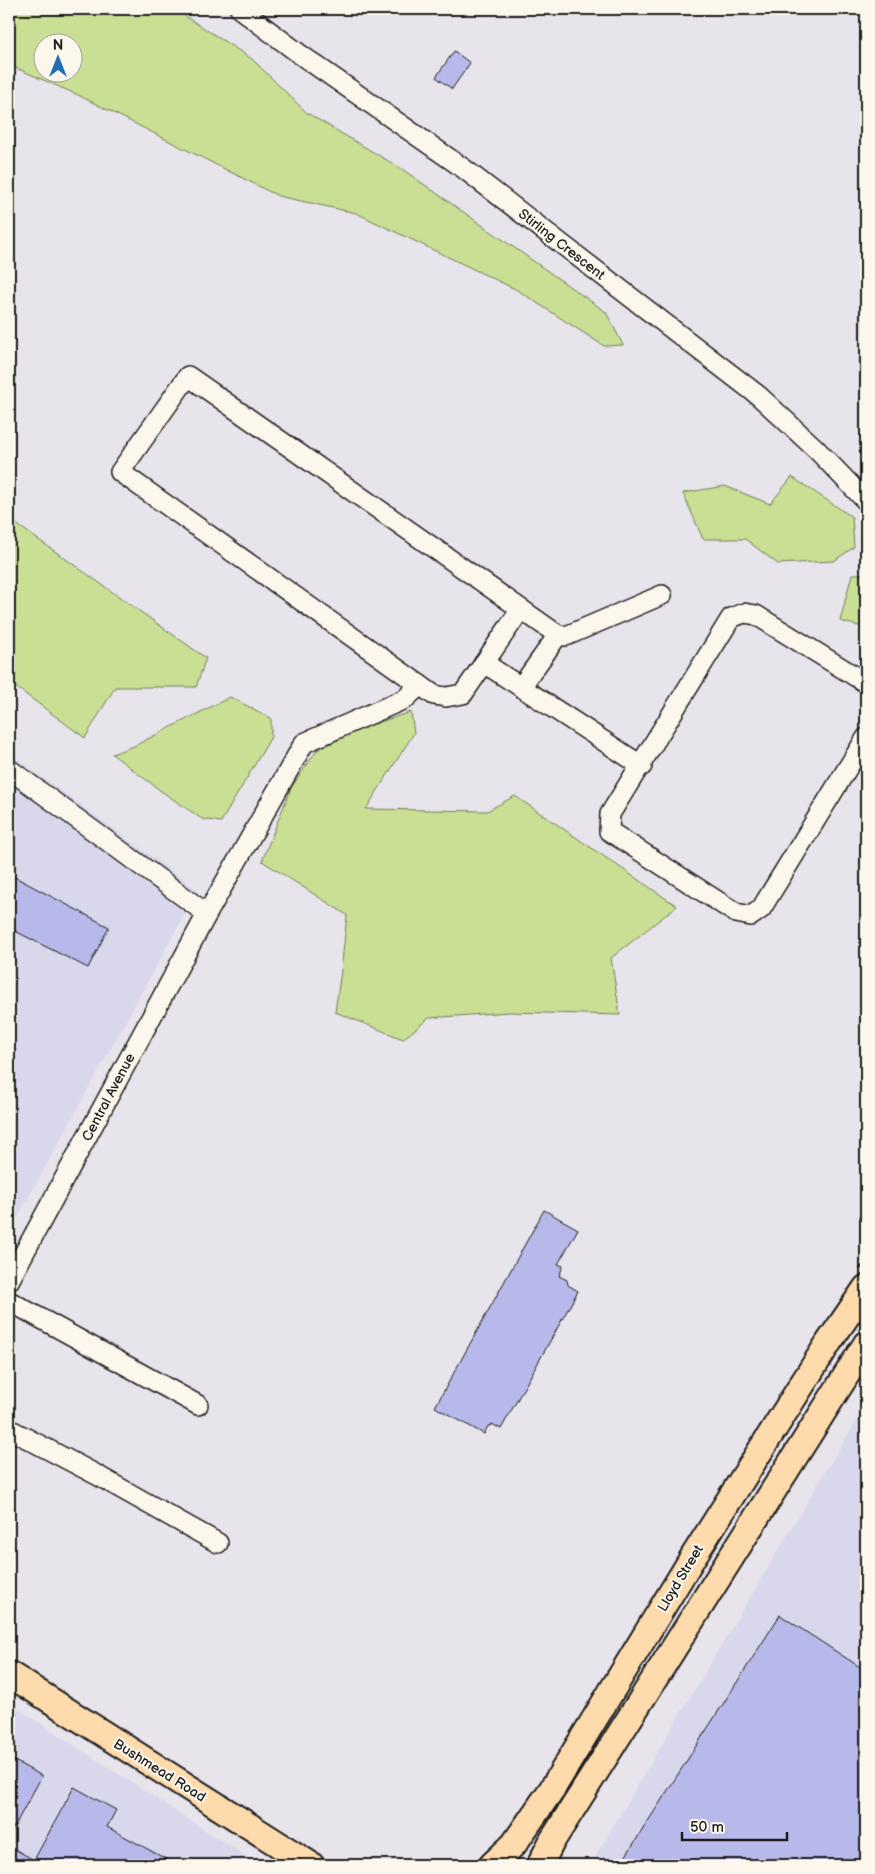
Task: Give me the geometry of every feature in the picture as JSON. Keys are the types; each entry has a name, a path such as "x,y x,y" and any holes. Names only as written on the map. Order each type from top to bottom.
{"main road":[{"name":"Lloyd Street","path":"492,1865 514,1844 552,1789 698,1548 829,1342 866,1288"},
{"path":"540,1865 552,1841 866,1344"},
{"name":"Bushmead Road","path":"9,1674 311,1865"}],"street":[{"name":"Stirling Crescent","path":"240,9 301,55 463,168 759,396 866,501"},
{"path":"521,609 463,694 446,697 434,695 120,472 188,376 521,609 558,635 566,636 662,596"},
{"path":"866,683 756,615 744,613 731,618 642,766 610,814 609,831 736,913 751,916 761,909 866,738"},
{"path":"521,688 558,635"},
{"path":"484,663 642,766"},
{"name":"Central Avenue","path":"9,1281 207,914 304,743 405,699 420,685"},
{"path":"9,769 207,914"},
{"path":"9,1301 198,1405"},
{"path":"9,1429 95,1474 218,1544"}],"shaded area":[{"path":"9,753 198,890 9,1233"},
{"path":"866,1407 866,1865 590,1865 831,1462"},
{"path":"9,1703 259,1865 9,1865"}],"green space":[{"path":"9,9 174,9 252,59 307,113 402,169 606,312 623,345 604,346 517,290 356,213 278,196 78,95 48,82 82,82 82,32 32,32 32,75 9,65"},
{"path":"792,477 852,517 854,547 834,561 778,564 745,539 703,539 683,493 725,486 770,504"},
{"path":"9,519 206,658 196,687 115,687 85,738 9,682"},
{"path":"852,574 866,574 866,628 840,621"},
{"path":"230,697 271,718 271,737 221,822 202,819 112,754 134,746"},
{"path":"411,712 414,733 366,809 487,811 515,796 677,906 611,958 620,1015 509,1012 429,1018 403,1039 335,1012 347,915 262,861 291,788 317,750 365,727"}],"building":[{"path":"454,51 470,63 452,89 436,77"},
{"path":"9,874 109,927 88,968 9,928"},
{"path":"544,1210 578,1229 558,1264 563,1266 559,1276 567,1280 568,1285 578,1291 501,1429 492,1424 488,1426 484,1434 435,1407"},
{"path":"780,1615 866,1671 866,1865 620,1865"},
{"path":"9,1758 42,1776 9,1836"},
{"path":"74,1787 116,1810 107,1827 177,1865 9,1865 9,1846 34,1860"}]}
